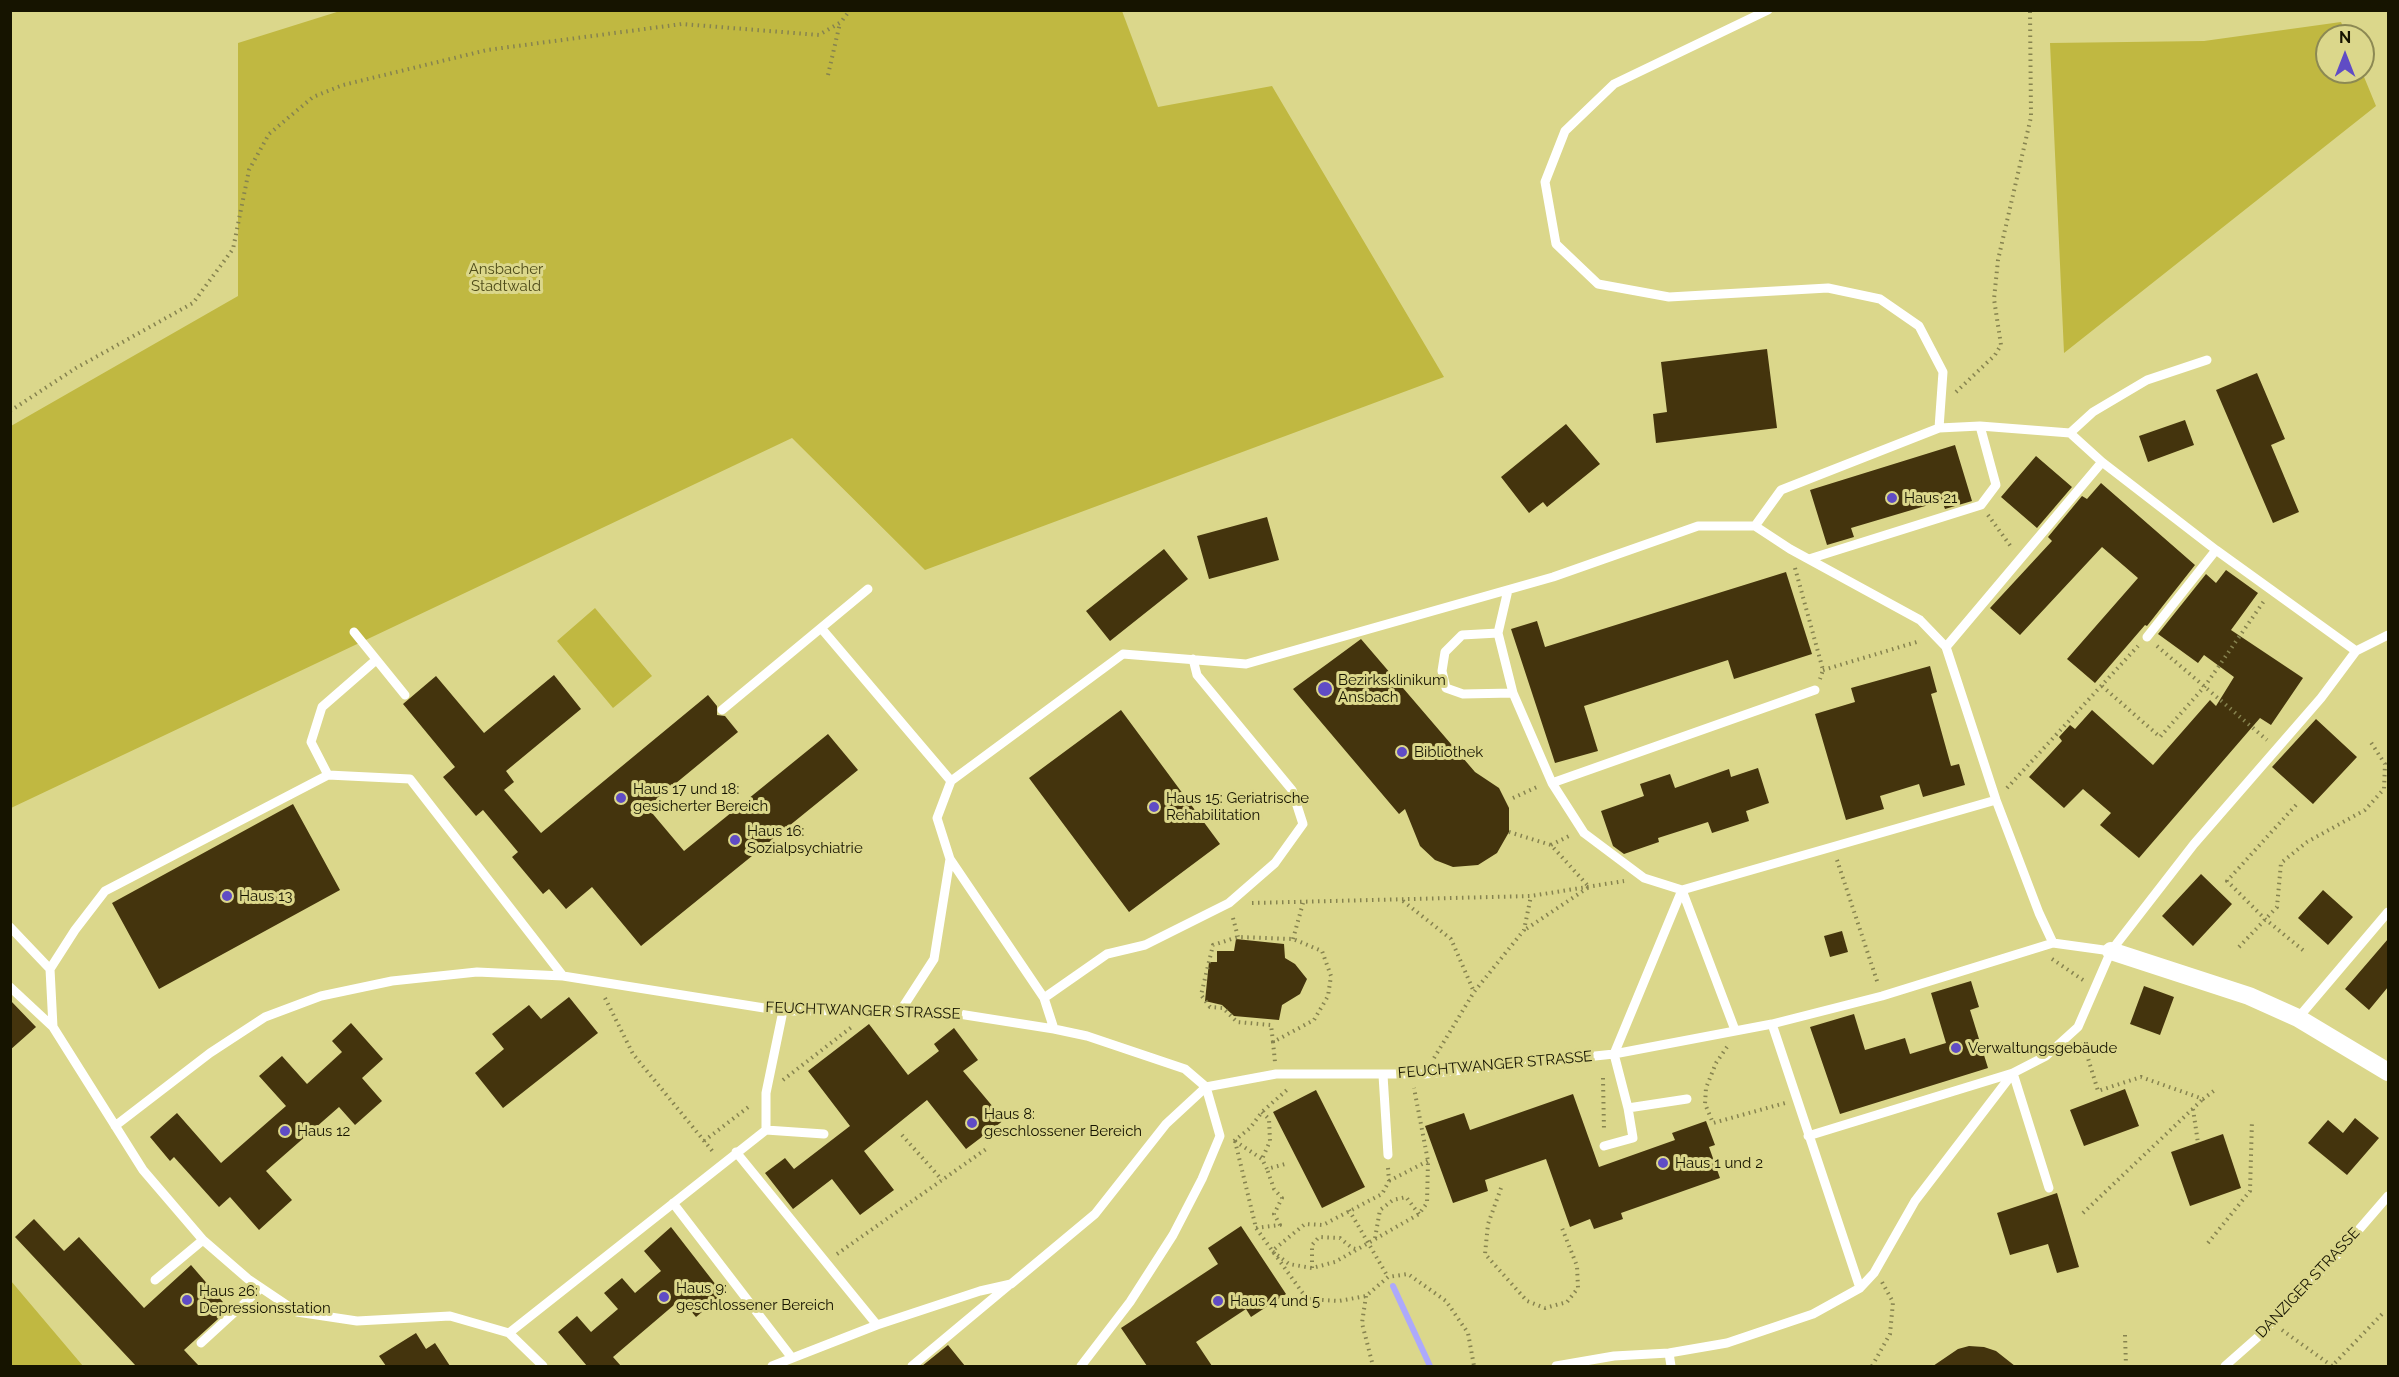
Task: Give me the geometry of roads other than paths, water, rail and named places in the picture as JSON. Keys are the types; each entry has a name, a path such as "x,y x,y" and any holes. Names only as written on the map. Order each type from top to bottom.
{"street":[{"name":"FEUCHTWANGER STRASSE","path":"2111,951 2249,996 2298,1018 2388,1072"}],"lane":[{"path":"1768,10 1614,84 1565,131 1545,182 1556,244 1598,284 1669,297 1828,288 1880,299 1919,326 1943,372 1939,428"},
{"path":"2070,433 2093,411 2147,380 2208,360"},
{"path":"1809,559 1981,505 1996,485 1980,426"},
{"path":"1755,526 1781,490 1939,428 1980,426 2070,433 2102,462 2216,550 2356,651"},
{"path":"1946,647 2102,462"},
{"path":"1054,1029 1044,998 950,859 937,818 951,781 1123,654 1246,664 1508,590 1698,526 1755,526 1790,549 1920,620 1946,647 1996,800 2038,913 2053,943"},
{"path":"2146,637 2216,550"},
{"path":"722,710 868,589"},
{"path":"1508,590 1498,633 1513,693 1547,784 1584,833 1644,878 1682,890 1996,800"},
{"path":"821,628 951,781"},
{"path":"354,632 405,695"},
{"path":"1498,633 1462,635 1445,652 1442,671 1446,688 1463,694 1513,693"},
{"path":"1808,1136 2013,1073 2046,1056 2078,1027 2111,951 2194,844 2277,749 2356,651 2388,635"},
{"path":"1044,998 1107,954 1145,945 1229,903 1275,863 1302,824 1292,790 1197,675 1193,659"},
{"path":"328,775 311,742 322,707 376,660"},
{"path":"1547,784 1815,690"},
{"path":"52,1027 51,969 75,930 105,891 328,775 410,779 563,976"},
{"path":"901,1010 934,959 950,859"},
{"path":"1682,890 1731,1031"},
{"path":"1604,1146 1633,1138 1614,1054 1682,890"},
{"path":"2298,1018 2388,912"},
{"path":"10,927 51,969"},
{"name":"FEUCHTWANGER STRASSE","path":"115,1126 210,1053 265,1017 321,996 392,981 477,972 563,976 783,1011 901,1010 959,1014 1087,1036 1185,1069 1206,1087 1298,1072 1425,1074 1614,1054 1772,1024 1882,996 2053,943 2111,951"},
{"path":"10,987 52,1027 143,1170 203,1240 261,1288 297,1312 357,1321 450,1316 509,1333 543,1366"},
{"path":"766,1130 766,1093 783,1011"},
{"path":"1772,1024 1860,1288"},
{"path":"2013,1073 2049,1188"},
{"path":"1556,1366 1614,1356 1669,1353 1726,1343 1813,1314 1860,1288 1874,1273 1915,1201 2013,1073"},
{"path":"1383,1075 1388,1155"},
{"path":"912,1366 1095,1214 1166,1124 1206,1087 1220,1136 1173,1235 1130,1302 1081,1366"},
{"path":"1628,1108 1687,1100"},
{"path":"509,1333 766,1130 824,1134"},
{"path":"736,1152 877,1325"},
{"name":"DANZIGER STRASSE","path":"2225,1366 2271,1323 2337,1255 2388,1196"},
{"path":"673,1203 792,1359"},
{"path":"155,1280 203,1240"},
{"path":"772,1366 877,1325 971,1294 1011,1284"},
{"path":"201,1343 261,1288"},
{"path":"1669,1353 1671,1366"}],"waterway":[{"path":"1393,1286 1430,1366"}],"place":[{"name":"Haus 21","path":"1892,498"},
{"name":"Bezirksklinikum Ansbach","path":"1325,689"},
{"name":"Bibliothek","path":"1402,752"},
{"name":"Haus 17 und 18: gesicherter Bereich","path":"621,798"},
{"name":"Haus 15: Geriatrische Rehabilitation","path":"1154,807"},
{"name":"Haus 16: Sozialpsychiatrie","path":"735,840"},
{"name":"Haus 13","path":"227,896"},
{"name":"Verwaltungsgebäude","path":"1956,1048"},
{"name":"Haus 8: geschlossener Bereich","path":"972,1123"},
{"name":"Haus 12","path":"285,1131"},
{"name":"Haus 1 und 2","path":"1663,1163"},
{"name":"Haus 9: geschlossener Bereich","path":"664,1297"},
{"name":"Haus 26: Depressionsstation","path":"187,1300"},
{"name":"Haus 4 und 5","path":"1218,1301"}],"park label":[{"name":"Ansbacher Stadtwald","path":"506,278"}]}
